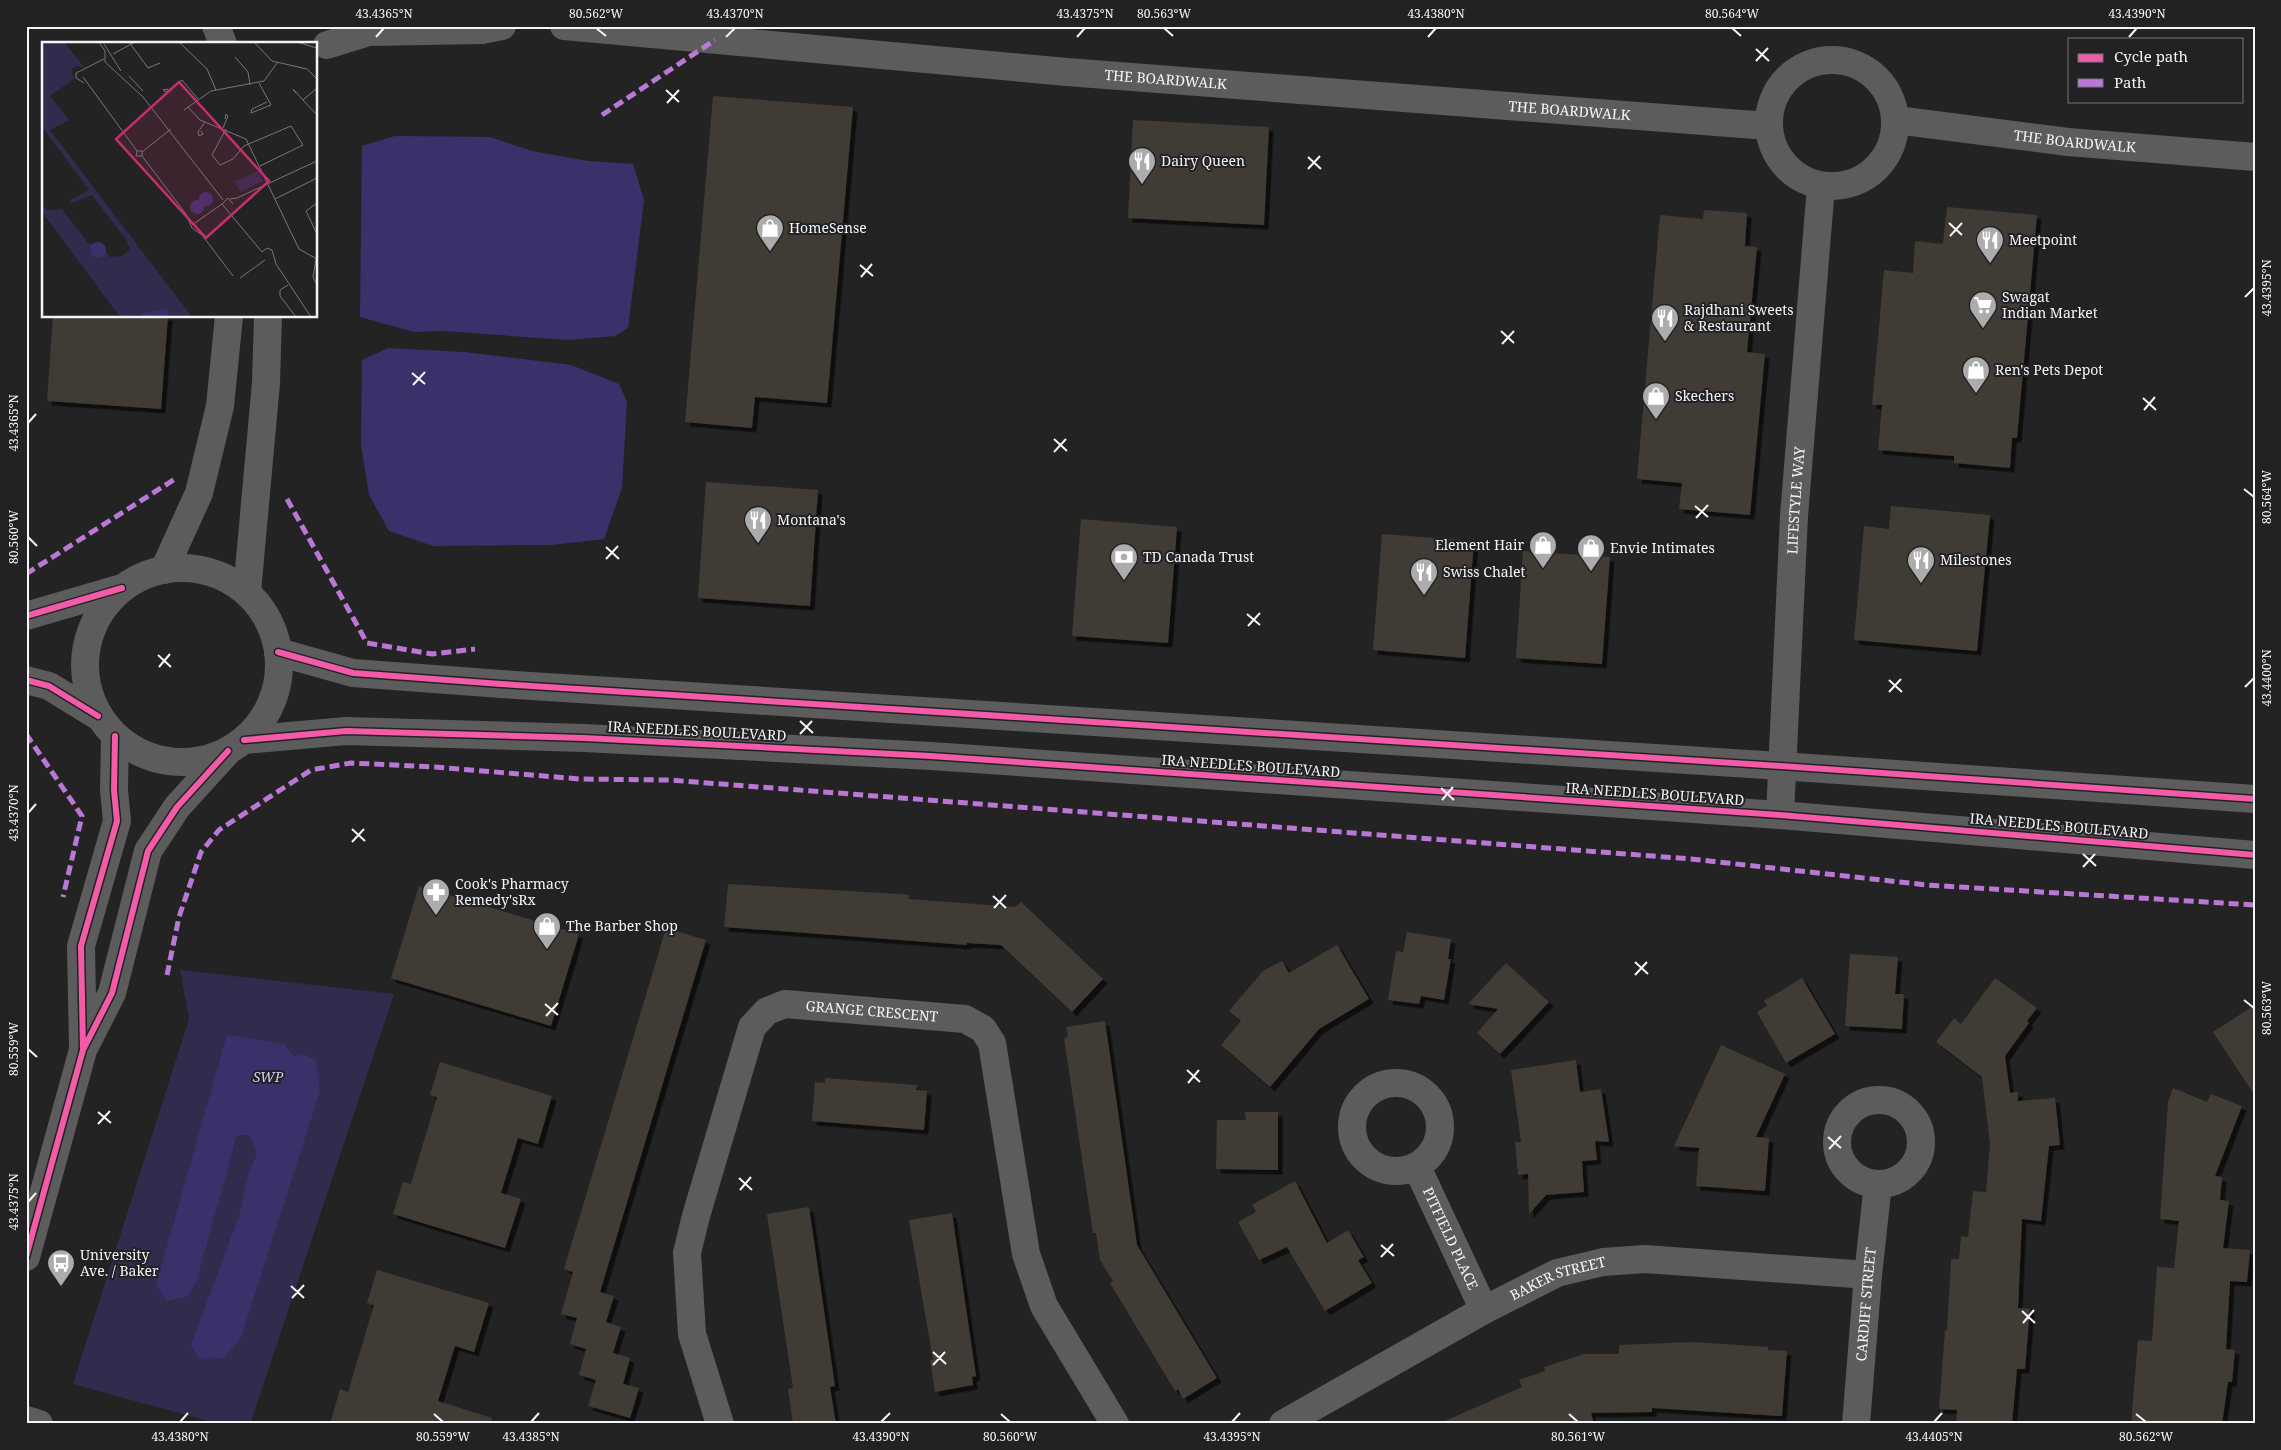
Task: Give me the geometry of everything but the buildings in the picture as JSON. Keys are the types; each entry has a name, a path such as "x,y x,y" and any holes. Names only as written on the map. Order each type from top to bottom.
{"main road":[{"path":"327,43 369,32 482,30 502,26"},
{"name":"THE BOARDWALK","path":"564,26 1068,72 1768,126"},
{"path":"1834,60 1861,66 1876,78 1891,99 1896,120 1895,136 1889,151 1875,170 1853,183 1835,187 1821,186 1798,177 1785,166 1775,151 1768,126 1774,98 1790,77 1810,64 1834,60"},
{"name":"THE BOARDWALK","path":"1896,120 2068,142 2255,157"},
{"name":"LIFESTYLE WAY","path":"1780,815 1794,516 1821,186"},
{"path":"164,570 199,493 220,406 229,318"},
{"path":"247,592 266,383 268,318"},
{"path":"26,616 122,588 142,576 164,570 193,568 222,576 247,592 262,610 273,630 278,652 277,684 265,715 177,807 148,851 112,993 83,1050 26,1257"},
{"path":"83,1050 81,946 118,821 106,726 87,690 84,662 90,634 102,609 122,588"},
{"path":"278,652 363,674 1781,766 2255,799"},
{"path":"26,680 49,686 106,726"},
{"name":"IRA NEEDLES BOULEVARD","path":"106,726 140,754 169,762 199,761 236,745 346,732 584,738 931,756 1780,815 2255,855"},
{"name":"GRANGE CRESCENT","path":"720,1424 692,1334 687,1253 696,1216 752,1027 767,1011 785,1004 965,1019 983,1029 992,1043 1029,1263 1044,1306 1115,1424"},
{"name":"PITFIELD PLACE","path":"1417,1167 1484,1310"},
{"name":"CARDIFF STREET","path":"1856,1424 1868,1275 1878,1184"},
{"name":"BAKER STREET","path":"1283,1424 1484,1310 1557,1273 1603,1262 1645,1259 1868,1275"},
{"path":"26,1420 39,1424"}],"green space":[{"name":"SWP","path":"180,970 394,994 250,1424 219,1424 73,1384 189,1019"}],"shaded area":[{"path":"395,136 490,137 532,151 588,161 633,164 644,200 628,328 615,336 568,340 444,331 414,332 360,317 362,146"},
{"path":"388,348 464,352 571,365 619,384 627,402 622,488 604,539 551,545 433,546 389,531 369,495 361,444 362,360"},
{"path":"227,1035 284,1044 294,1056 305,1055 316,1060 320,1091 241,1337 224,1358 199,1359 191,1345 239,1216 249,1172 257,1154 250,1135 237,1135 196,1282 188,1296 167,1301 156,1285"}],"marked path":[{"path":"602,115 715,40"},
{"path":"26,574 175,479"},
{"path":"287,499 367,643 432,654 475,649"},
{"path":"26,734 82,816 63,897"},
{"path":"167,975 179,917 201,852 219,830 311,770 351,763 435,767 580,779 669,780 1691,859 1927,885 2255,905"}],"cycle path":[{"path":"26,616 122,588"},
{"path":"278,652 353,673 1781,766 2255,799"},
{"path":"26,680 49,686 98,716"},
{"path":"244,740 346,731 584,738 931,756 1780,815 2255,855"},
{"path":"83,1049 81,946 117,821 114,790 115,736"},
{"path":"26,1257 83,1050 112,993 148,851 177,807 228,751"}],"place":[{"name":"Dairy Queen","path":"1142,185"},
{"name":"HomeSense","path":"770,252"},
{"name":"Meetpoint","path":"1990,264"},
{"name":"Swagat Indian Market","path":"1983,329"},
{"name":"Rajdhani Sweets & Restaurant","path":"1665,342"},
{"name":"Ren's Pets Depot","path":"1976,394"},
{"name":"Skechers","path":"1656,420"},
{"name":"Montana's","path":"758,544"},
{"name":"Element Hair","path":"1543,569"},
{"name":"Envie Intimates","path":"1591,572"},
{"name":"TD Canada Trust","path":"1124,581"},
{"name":"Milestones","path":"1921,584"},
{"name":"Swiss Chalet","path":"1424,596"},
{"name":"Cook's Pharmacy Remedy'sRx","path":"436,916"},
{"name":"The Barber Shop","path":"547,950"},
{"name":"University Ave. / Baker","path":"61,1287"}]}
